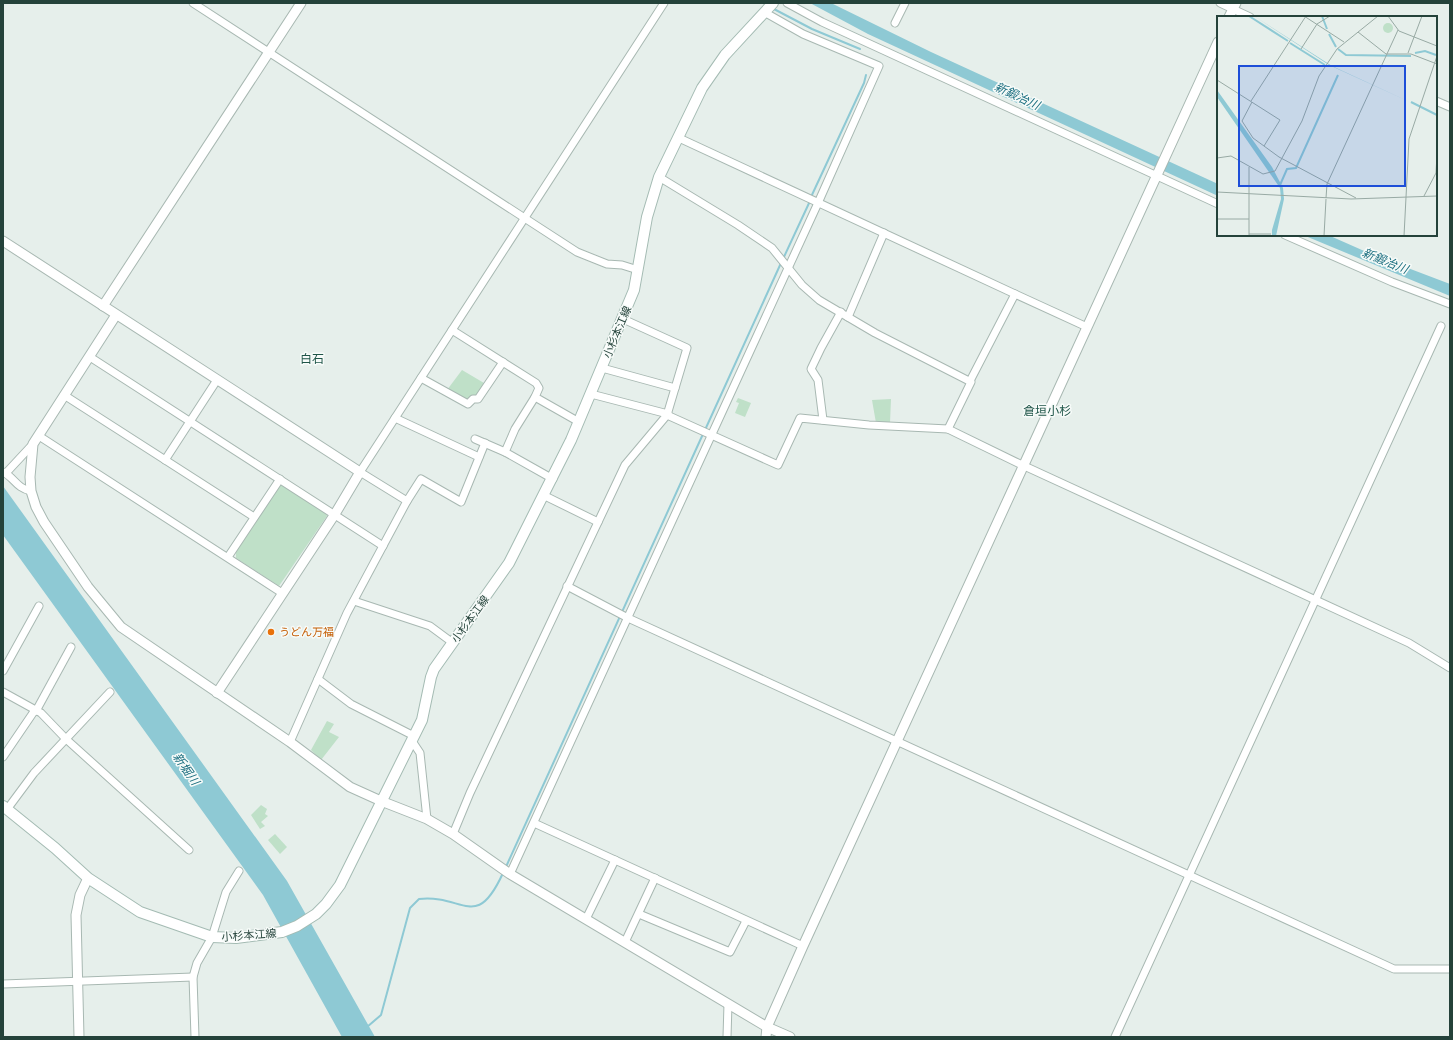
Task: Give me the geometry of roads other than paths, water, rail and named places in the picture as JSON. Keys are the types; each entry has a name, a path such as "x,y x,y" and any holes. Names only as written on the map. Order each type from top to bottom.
{"main road":[{"name":"小杉本江線","path":"5,807 55,848 88,878 140,912 212,937 236,938 282,932 311,918 326,904 340,885 397,767 422,720 431,677 438,663 509,563 553,479 623,319 634,290 647,217 659,178 702,88 726,55 773,3"}],"street":[{"path":"193,3 577,252 607,264 622,265 638,270"},
{"path":"103,306 301,3"},
{"path":"217,693 335,514 360,472 664,3"},
{"path":"787,3 822,22 1158,174 1217,204"},
{"path":"895,23 904,3"},
{"path":"1220,3 1248,16"},
{"path":"510,874 712,435 879,66 803,34 764,12"},
{"path":"766,1037 767,1027 803,946 1217,44"},
{"path":"1437,101 1450,107"},
{"path":"678,138 1087,327"},
{"path":"659,178 738,225 772,248 802,285 819,300 848,317 970,381"},
{"path":"848,317 884,233"},
{"path":"1287,236 1392,282 1450,304"},
{"path":"3,241 407,502"},
{"path":"948,429 970,381 1015,294"},
{"path":"823,420 818,380 812,369 840,312"},
{"path":"31,491 24,490 15,484 5,473 39,436 116,315"},
{"path":"453,834 470,792 624,465 667,414 687,348 623,319"},
{"path":"1115,1037 1317,601 1441,326"},
{"path":"452,330 503,362 536,384 539,388 515,429 505,452"},
{"path":"90,356 383,546"},
{"path":"421,378 468,404 473,399 478,399 503,362"},
{"path":"602,368 675,388"},
{"path":"165,460 217,380"},
{"path":"591,394 667,414 778,465 800,418 870,425 948,429 1024,466 1409,643 1450,668"},
{"path":"64,395 254,517"},
{"path":"535,397 579,422"},
{"path":"395,418 479,457"},
{"path":"39,436 282,593"},
{"path":"475,439 505,452 553,479"},
{"path":"290,742 354,601 421,479 461,502 485,443"},
{"path":"33,444 31,491 36,507 44,522 88,586 121,627 290,742 350,787 427,819 453,834 510,874 767,1027 790,1037"},
{"path":"228,557 280,479"},
{"path":"545,496 598,522"},
{"path":"567,586 628,618 1394,969 1450,968"},
{"path":"354,601 430,626 453,643"},
{"path":"3,671 39,606"},
{"path":"3,757 36,711 71,647"},
{"path":"318,679 351,704 413,739 420,753 427,819"},
{"path":"3,692 36,711 189,850"},
{"path":"5,807 34,773 110,692"},
{"path":"534,823 803,946"},
{"path":"586,919 615,860"},
{"path":"195,1037 193,977 197,963 212,937 226,892 239,871"},
{"path":"79,1037 76,915 80,895 88,878"},
{"path":"625,942 655,878"},
{"path":"639,914 730,952 746,920"},
{"path":"3,984 193,977"},
{"path":"727,1037 728,1004"}],"water":[{"name":"新鍛冶川","path":"810,3 831,3 931,52 1217,184 1217,196 868,34"},
{"name":"新鍛冶川","path":"1305,236 1330,236 1371,254 1450,284 1450,296"},
{"name":"新堀川","path":"3,486 287,881 375,1037 342,1037 263,895 3,535"}],"waterway":[{"path":"772,8 812,29 860,49"},
{"path":"811,197 864,83 866,75"},
{"path":"783,259 810,201"},
{"path":"705,430 781,263"},
{"path":"505,869 703,434"},
{"path":"367,1027 381,1015 410,908 419,899 434,899 468,906 476,906 485,901 493,891 503,873"}],"place":[{"name":"うどん万福","path":"271,632"}],"district":[{"name":"白石","path":"312,359"},
{"name":"倉垣小杉","path":"1047,411"}]}
